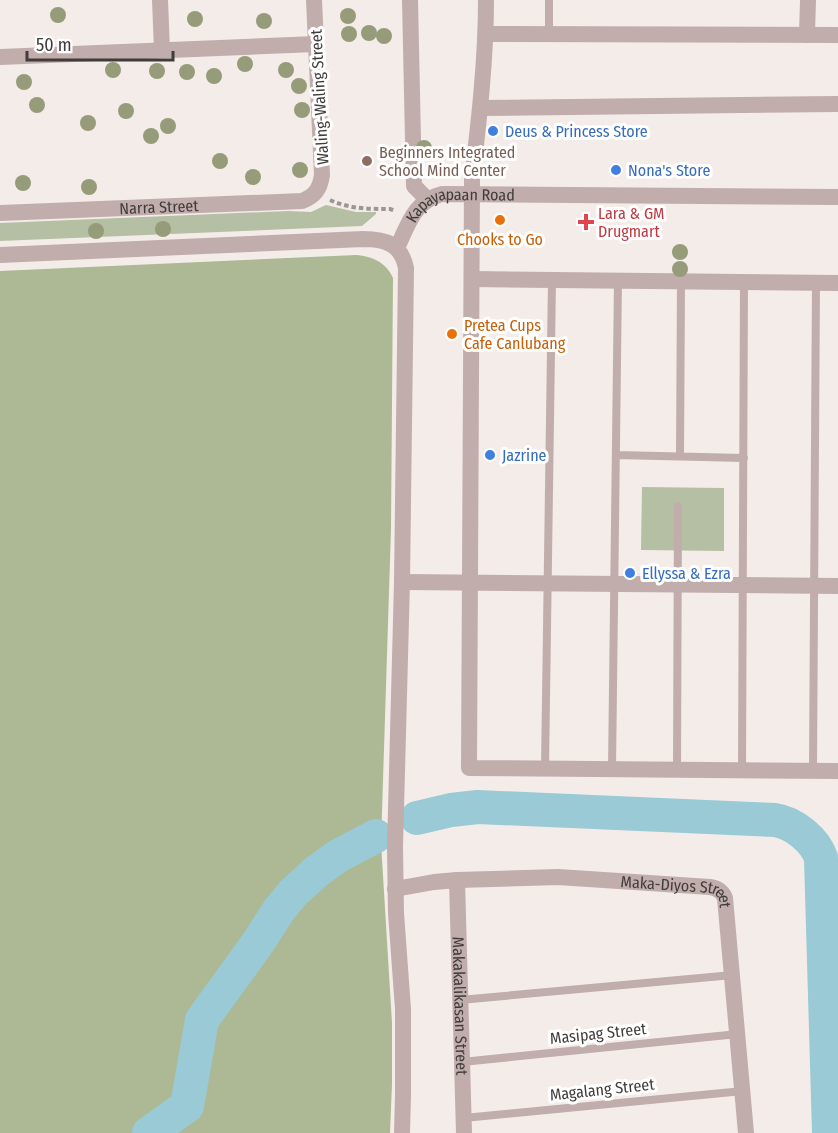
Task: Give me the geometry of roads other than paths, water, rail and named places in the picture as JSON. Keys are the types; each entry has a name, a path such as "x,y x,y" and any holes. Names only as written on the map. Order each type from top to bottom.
{"street":[{"path":"160,0 162,50"},
{"name":"Waling-Waling Street","path":"314,0 322,175 316,193"},
{"path":"410,0 414,186 427,199"},
{"path":"486,0 481,108 472,180 469,768 838,771"},
{"path":"807,35 808,0"},
{"path":"486,34 838,35"},
{"path":"0,57 316,44"},
{"path":"481,108 838,104"},
{"name":"Narra Street","path":"0,213 302,201 316,193"},
{"name":"Kapayapaan Road","path":"0,255 363,239 375,239 397,248 417,208 427,199 442,194 838,197"},
{"path":"397,248 406,268 402,582 395,847 395,889 403,1009 402,1133"},
{"path":"472,279 838,283"},
{"path":"402,582 838,586"},
{"name":"Maka-Diyos Street","path":"395,889 457,880 558,877 715,887 726,898 746,1133"},
{"name":"Makakalikasan Street","path":"457,880 464,1125"}],"lane":[{"path":"549,0 549,35"},
{"path":"545,768 552,280"},
{"path":"612,769 618,280"},
{"path":"680,456 681,281"},
{"path":"742,770 744,282"},
{"path":"813,771 816,282"},
{"path":"616,455 744,458"},
{"path":"677,770 678,506"},
{"path":"460,1000 733,975"},
{"name":"Masipag Street","path":"462,1062 738,1034"},
{"name":"Magalang Street","path":"464,1125 742,1090"}],"waterway":[{"path":"417,818 451,810 478,807 775,820 803,833 814,845 821,858 829,1133"},
{"path":"149,1133 187,1106 202,1020 279,910 293,893 316,872 338,856 376,836"}],"place":[{"name":"Deus & Princess Store","path":"493,131"},
{"name":"Beginners Integrated School Mind Center","path":"367,161"},
{"name":"Nona's Store","path":"616,170"},
{"name":"Chooks to Go","path":"500,220"},
{"name":"Lara & GM Drugmart","path":"586,222"},
{"name":"Pretea Cups Cafe Canlubang","path":"452,334"},
{"name":"Jazrine","path":"490,455"},
{"name":"Ellyssa & Ezra","path":"630,573"}]}
